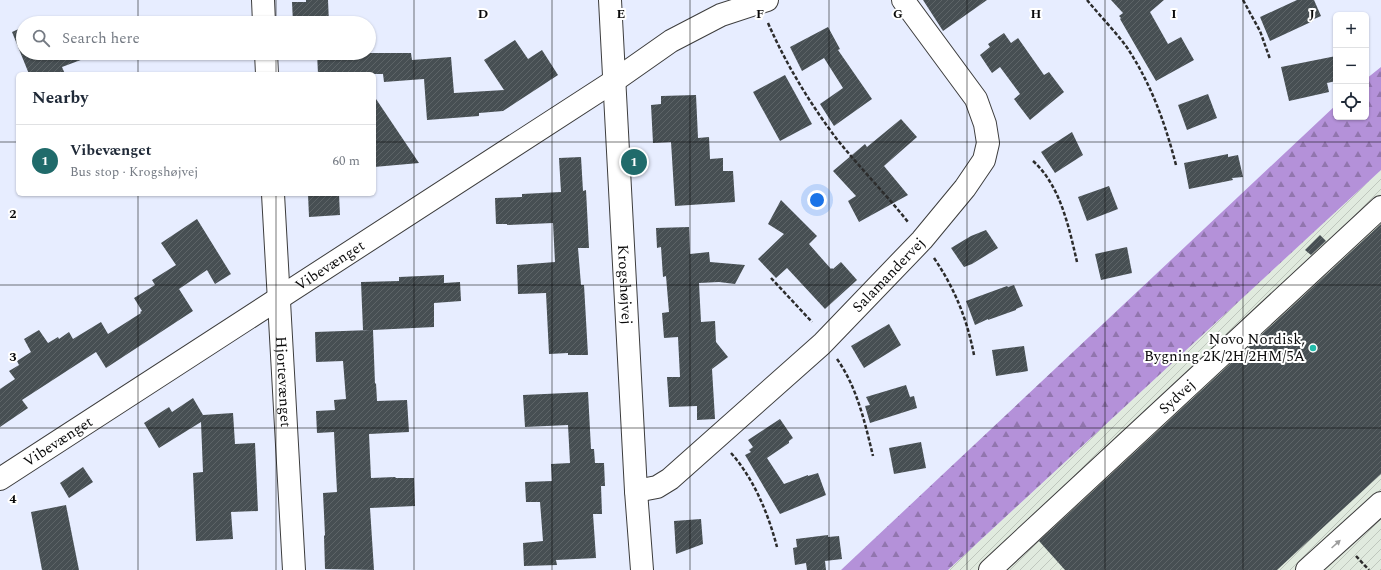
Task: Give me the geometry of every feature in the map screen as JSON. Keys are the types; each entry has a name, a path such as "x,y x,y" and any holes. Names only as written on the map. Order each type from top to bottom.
{"street":[{"path":"263,0 264,16"},
{"name":"Krogshøjvej","path":"610,0 636,491 642,570"},
{"name":"Salamandervej","path":"636,491 657,488 670,479 823,342 922,240 970,181 984,160 988,144 985,124 976,99 903,0"},
{"name":"Vibevænget","path":"0,479 614,81 671,42 721,15 763,1"},
{"path":"266,60 267,72"},
{"name":"Hjortevænget","path":"273,196 294,570"},
{"name":"Sydvej","path":"990,570 1381,207"},
{"path":"1307,570 1381,503"}],"path":[{"path":"1086,0 1128,49 1140,70 1158,105 1170,139 1176,165"},
{"path":"1243,0 1260,31 1270,59"},
{"path":"763,1 777,44 813,106 837,139 897,208 922,240 952,288 963,312 974,355"},
{"path":"1033,161 1043,170 1061,206 1078,262"},
{"path":"771,278 799,307 818,330 823,342 842,367 862,412 872,456"},
{"path":"718,437 739,461 753,484 772,528 777,547"}],"shaded area":[{"name":"Novo Nordisk, Bygning 2K/2H/2HM/5A","path":"1381,170 1381,570 948,570 1318,228"}],"green space":[{"path":"1381,67 1381,170 948,570 841,570 1333,108 1333,120 1369,120 1369,77"}],"building":[{"path":"306,0 328,0 329,16 293,16 292,2 306,2"},
{"path":"923,0 987,0 943,31"},
{"path":"1111,0 1164,0 1150,12 1168,44 1181,37 1194,60 1156,81 1120,19 1121,18 1119,16 1123,13"},
{"path":"1297,0 1314,0 1321,16 1270,41 1260,17"},
{"path":"828,27 840,49 838,50 872,99 834,126 820,104 843,88 824,58 802,71 790,47"},
{"path":"16,30 16,42 12,32"},
{"path":"1004,33 1011,43 1018,38 1044,75 1049,72 1064,92 1030,120 1014,99 1020,94 1000,67 992,73 980,55 990,47 988,44"},
{"path":"515,40 528,59 542,50 558,75 503,111 479,113 479,116 427,120 424,79 384,82 383,74 376,74 376,72 318,72 317,60 376,60 376,53 411,53 412,60 451,57 454,93 504,90 484,60"},
{"path":"1333,57 1333,82 1327,83 1329,92 1289,101 1281,67"},
{"path":"23,60 81,60 62,67 64,72 28,72"},
{"path":"785,75 812,124 780,141 753,92"},
{"path":"1208,94 1217,118 1187,130 1178,105"},
{"path":"696,95 698,138 709,137 710,159 723,158 723,171 733,171 735,202 675,206 671,142 653,143 651,105 661,104 661,96"},
{"path":"376,99 419,163 376,167"},
{"path":"901,119 917,137 884,166 908,195 859,222 848,201 856,196 833,171 865,144 867,147"},
{"path":"1072,132 1083,155 1055,173 1041,152"},
{"path":"1228,154 1228,157 1238,155 1243,177 1232,178 1233,180 1189,189 1184,163"},
{"path":"581,157 583,191 586,190 589,248 578,248 581,285 584,285 588,355 568,355 568,353 549,354 546,293 518,294 517,265 555,262 553,223 496,224 495,198 522,197 522,194 561,192 559,158"},
{"path":"1109,186 1118,209 1087,221 1078,197"},
{"path":"308,196 339,196 340,215 309,217"},
{"path":"781,200 817,236 809,244 831,269 841,262 857,280 825,309 787,268 776,278 758,259 784,234 768,224"},
{"path":"197,219 231,274 215,284 207,270 179,289 193,311 106,368 96,352 22,400 28,408 0,427 0,389 15,379 9,371 19,365 17,361 31,352 24,339 39,330 48,343 58,337 59,339 69,332 73,339 101,322 108,334 141,313 140,312 142,311 134,298 155,285 152,280 176,265 161,243"},
{"name":"Novo Nordisk, Bygning 2K/2H/2HM/5A","path":"1381,224 1381,474 1277,570 1065,570 1039,541"},
{"path":"689,227 690,254 709,252 710,262 745,265 735,284 719,282 699,283 701,322 715,321 716,342 728,357 712,369 715,419 697,420 697,406 669,407 667,377 680,377 678,337 664,338 662,313 669,312 666,276 663,277 661,247 657,248 656,228"},
{"path":"986,230 998,248 972,264 964,267 951,248 971,236"},
{"path":"1320,235 1326,241 1311,255 1305,250"},
{"path":"1127,247 1132,273 1101,280 1095,254"},
{"path":"444,275 444,283 460,282 461,301 434,303 434,327 373,330 377,401 407,400 409,432 369,434 371,478 414,478 415,506 370,508 374,570 325,569 323,493 337,492 334,432 317,433 316,411 335,410 334,400 346,399 343,361 316,362 315,332 371,330 363,330 361,282 399,281 399,277"},
{"path":"1014,285 1023,306 975,325 966,301 1007,286"},
{"path":"889,324 901,345 864,368 851,346"},
{"path":"1024,346 1028,371 996,376 992,350"},
{"path":"906,385 910,397 914,396 917,408 870,423 865,406 870,405 866,397"},
{"path":"588,392 591,449 594,449 595,463 604,463 605,486 601,486 602,514 593,514 596,558 556,560 557,565 524,566 523,543 543,541 540,502 526,502 525,482 552,481 551,464 570,463 568,425 525,427 523,395"},
{"path":"193,398 203,415 233,413 235,444 255,443 258,511 231,512 233,539 196,541 193,473 203,472 201,422 159,448 144,423 169,407 172,412"},
{"path":"780,419 793,438 789,441 789,443 767,458 784,484 818,473 826,495 780,514 745,455 751,452 749,450 753,447 748,440"},
{"path":"921,442 926,468 894,474 889,448"},
{"path":"83,467 93,482 69,498 60,483"},
{"path":"66,505 79,570 42,570 31,512"},
{"path":"701,519 703,544 676,554 674,521"},
{"path":"828,535 828,537 839,536 842,559 825,561 826,570 807,570 806,563 795,565 793,548 797,547 796,539"}],"place":[{"name":"Vibevænget","path":"634,162"},
{"name":"Novo Nordisk, Bygning 2K/2H/2HM/5A","path":"1313,348"}]}
